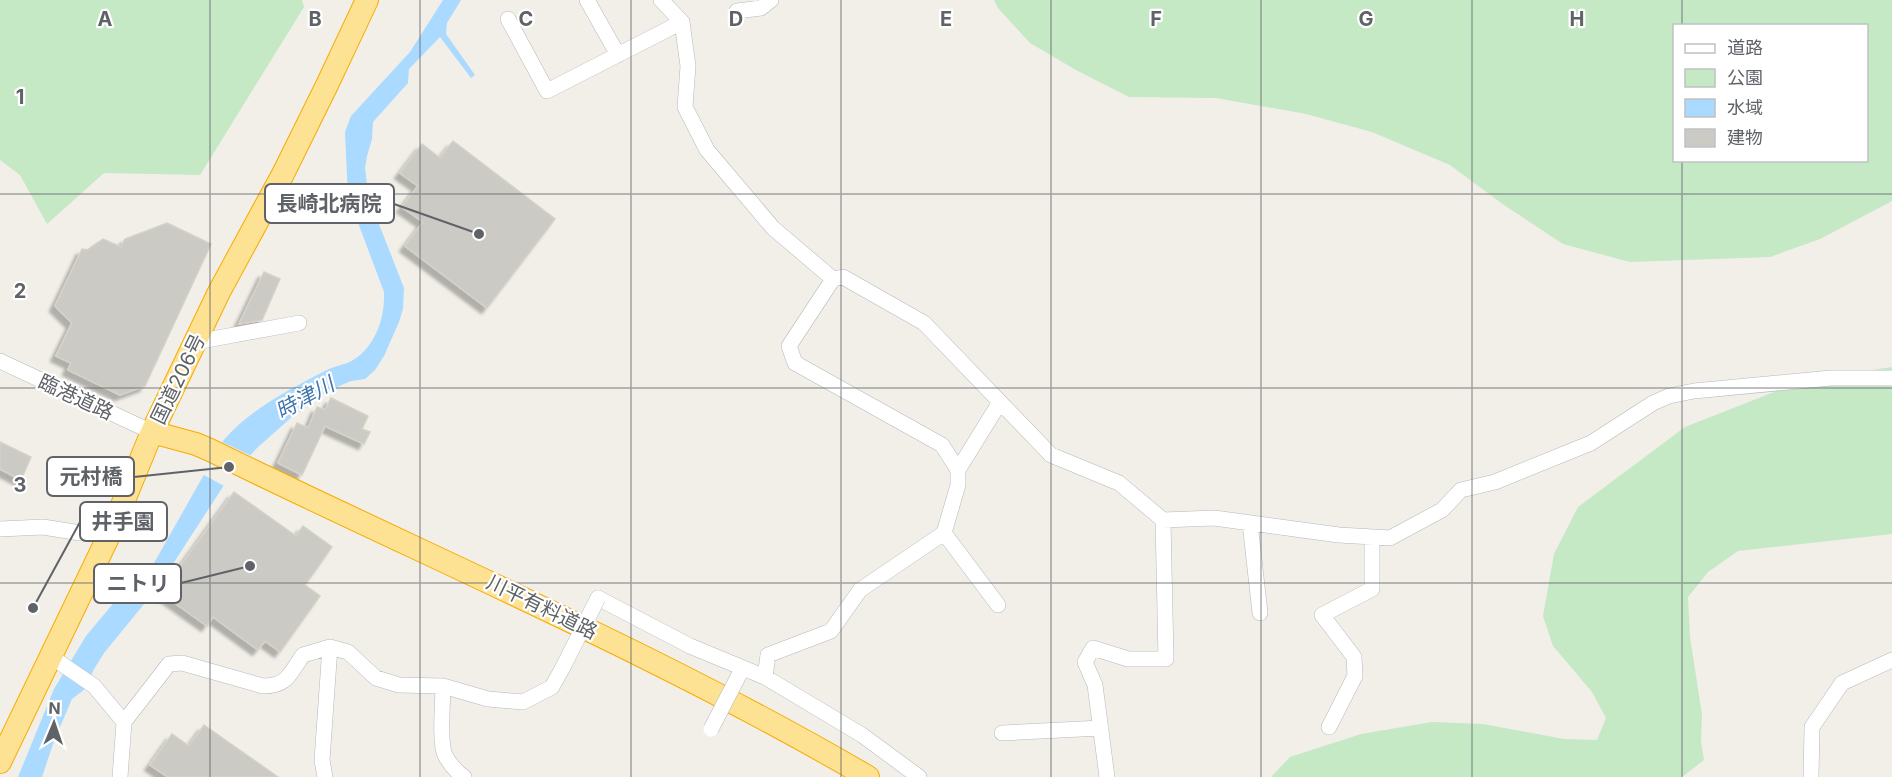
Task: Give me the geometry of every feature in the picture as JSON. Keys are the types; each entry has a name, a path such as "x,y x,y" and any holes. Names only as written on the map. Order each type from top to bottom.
{"highway":[{"name":"国道206号","path":"0,762 56,661 152,432 219,292 322,95 367,0"},
{"name":"川平有料道路","path":"152,432 207,455 556,623 759,730 841,777"},
{"name":"川平有料道路","path":"248,475 550,610 756,714 868,777"}],"street":[{"path":"587,0 618,55"},
{"path":"661,0 682,22 688,66 685,107 707,150 773,228 833,279"},
{"path":"737,11 761,8 771,0"},
{"path":"507,19 547,91 682,22"},
{"path":"958,470 942,445 795,363 789,346 833,279 843,277 924,323 1051,455 1119,483 1163,519 1214,518 1339,535 1390,538 1442,510 1461,490 1495,482 1591,443 1653,403 1669,396 1831,378 1892,378"},
{"path":"195,342 299,323"},
{"name":"臨港道路","path":"0,361 152,432"},
{"path":"765,677 768,655 831,631 860,590 944,533 958,485 958,470 1000,402"},
{"path":"1107,777 1095,685 1085,662 1093,648 1128,658 1166,659 1163,519"},
{"path":"1250,523 1260,613"},
{"path":"0,529 43,527 80,533 113,527"},
{"path":"944,533 998,605"},
{"path":"1329,728 1355,676 1354,657 1322,615 1372,590 1372,537"},
{"path":"120,777 124,722 169,664 182,663 263,686 276,686 286,680 303,655 330,647 348,652 376,678 399,685 443,686 488,699 523,702 552,687 598,598 690,646 765,677 862,735 919,777"},
{"path":"325,777 322,760 330,647"},
{"path":"1811,777 1812,727 1842,683 1892,660"},
{"path":"56,661 94,686 124,722"},
{"path":"711,729 740,675"},
{"path":"443,686 442,733 445,754 458,773 464,777"},
{"path":"1002,733 1101,728"}],"green space":[{"path":"0,0 302,0 304,7 200,175 104,173 47,224 20,175 0,160"},
{"path":"994,0 1892,0 1892,201 1820,239 1770,257 1630,262 1563,244 1504,205 1450,165 1372,132 1306,114 1216,98 1129,97 1030,43 998,8"},
{"path":"1892,367 1892,534 1738,551 1708,572 1688,597 1690,637 1702,715 1701,741 1704,760 1682,777 1271,777 1290,757 1361,734 1432,722 1483,724 1564,739 1597,740 1606,718 1592,692 1553,646 1543,616 1554,554 1578,507 1685,427 1805,380"}],"water":[{"name":"時津川","path":"443,0 461,0 447,23 446,34 475,75 471,78 440,37 409,69 408,83 373,122 372,139 365,168 373,209 404,288 403,309 384,356 375,370 365,379 351,381 328,391 293,416 257,448 226,482 158,587 104,653 85,689 72,699 42,777 18,777 54,689 86,636 127,587 150,570 223,441 246,419 272,400 327,370 355,359 366,349 376,334 382,318 384,292 348,196 345,132 351,116 410,52"}],"pier":[{"path":"220,441 254,457 226,487 202,474"}],"building":[{"path":"453,141 555,219 487,308 405,246 423,222 402,207 418,186 400,173 422,144 440,158"},
{"path":"167,223 211,244 145,386 120,395 68,370 71,363 56,356 72,323 55,306 82,249 87,250 103,239 121,247 125,239"},
{"path":"264,272 280,279 262,320 239,324"},
{"path":"331,398 368,416 362,429 370,432 364,444 325,426 302,475 278,463 297,423 308,428 317,407 325,410"},
{"path":"0,442 31,457 21,480 0,469"},
{"path":"234,492 296,536 303,526 332,547 305,585 320,596 280,652 265,641 258,650 213,617 207,626 161,593"},
{"path":"204,725 278,777 168,777 150,765 172,734 189,746"}],"place":[{"name":"長崎北病院","path":"479,234"},
{"name":"元村橋","path":"229,467"},
{"name":"ニトリ","path":"250,566"},
{"name":"井手園","path":"33,608"}]}
